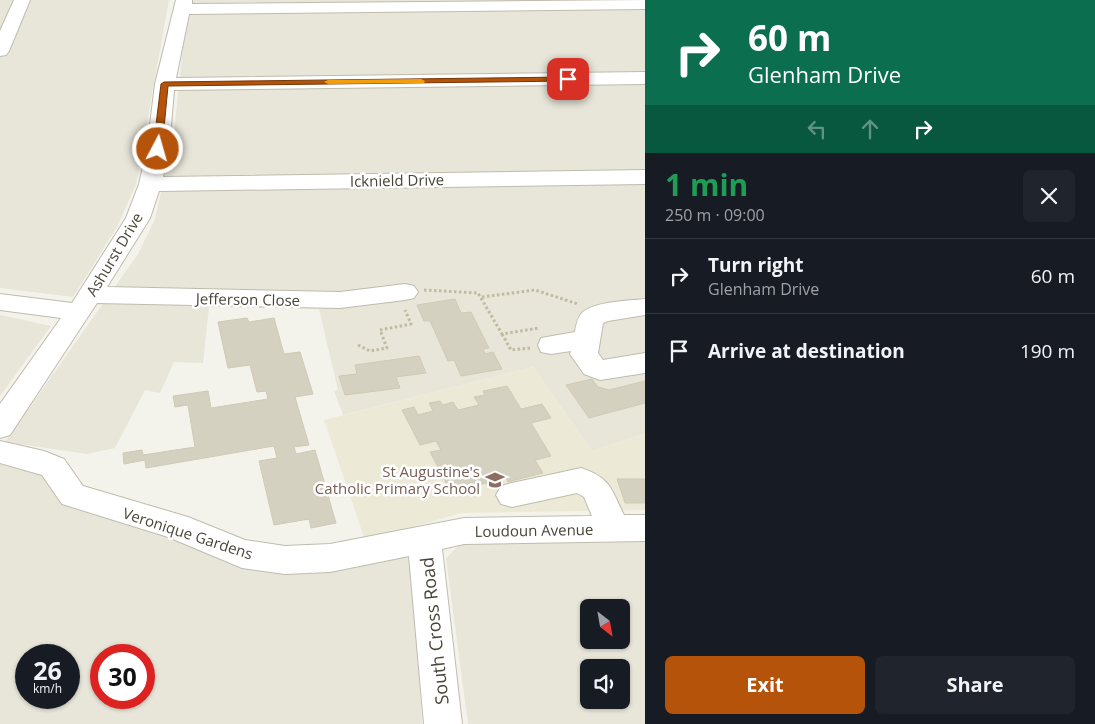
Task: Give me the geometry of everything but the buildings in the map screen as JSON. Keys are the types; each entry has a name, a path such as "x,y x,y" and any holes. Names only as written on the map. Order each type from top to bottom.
{"street":[{"path":"0,51 22,0"},
{"path":"183,4 579,2 645,4"},
{"name":"Ashurst Drive","path":"0,427 84,304 138,218 150,184 158,149 164,84 183,4"},
{"path":"164,84 645,78"},
{"name":"Icknield Drive","path":"150,184 645,177"},
{"name":"Jefferson Close","path":"0,302 84,304 218,299 340,300 401,293"},
{"path":"645,306 602,313 591,320 585,347 594,368 600,370 645,363"},
{"path":"549,336 585,347"},
{"name":"Veronique Gardens","path":"0,452 51,465 61,476 64,488 73,495 177,526 242,554 286,560 330,558 424,538"},
{"path":"512,495 561,474 581,480 596,489 614,528"},
{"name":"Loudoun Avenue","path":"424,538 464,531 645,528"},
{"name":"South Cross Road","path":"424,538 442,724"}],"path":[{"path":"358,344 370,351 387,348 380,330 411,324 401,293 427,290 478,293 511,350 549,336"},
{"path":"482,297 535,290 602,313"},
{"path":"502,334 549,336"}],"shaded area":[{"path":"0,0 169,0 136,184 117,227 73,297 0,288"},
{"path":"193,0 638,0 631,7 645,7 645,433 592,451 533,367 343,415 334,391 338,390 319,309 209,307 203,363 174,362 160,393 145,390 115,448 87,454 5,442 138,254 155,219 174,134 184,35"},
{"path":"0,315 51,326 0,396"},
{"name":"St Augustine's Catholic Primary School","path":"533,367 592,451 645,433 645,510 462,513 365,540 324,420"},
{"path":"0,461 48,470 71,498 269,566 405,554 412,559 422,724 0,724"},
{"path":"645,536 645,724 468,724 446,558 460,544"}],"slow traffic":[{"path":"328,82 421,81"}],"place":[{"name":"St Augustine's Catholic Primary School","path":"495,480"}],"route":[{"path":"158,149 164,84 568,79"}]}
